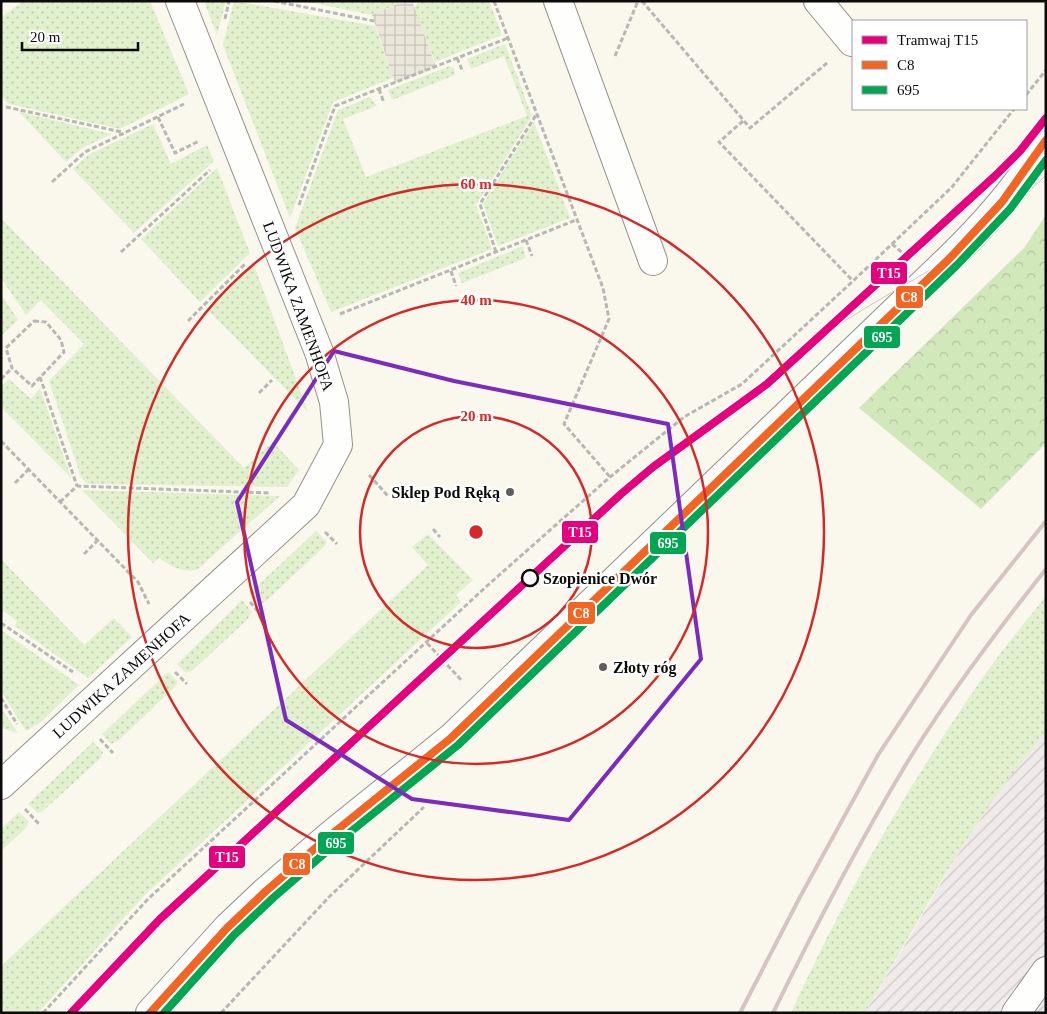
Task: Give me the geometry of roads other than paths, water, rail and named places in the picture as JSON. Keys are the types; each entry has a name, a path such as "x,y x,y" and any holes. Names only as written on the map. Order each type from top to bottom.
{"street":[{"name":"LUDWIKA ZAMENHOFA","path":"1,785 306,505 338,446 334,402 309,325 180,1"},
{"path":"558,1 653,261"},
{"path":"818,1 852,42"},
{"path":"150,1013 228,928 266,891 327,838 450,738 950,258 1016,187 1046,140"},
{"path":"1016,1013 1046,970"}],"tram line":[{"name":"T15","path":"71,1013 160,919 621,494 653,467 767,384 996,175 1020,151 1046,118"},
{"path":"1003,217 1046,175"},
{"path":"809,346 855,314 951,256 996,223"}],"railway":[{"path":"740,1013 800,897 878,755 971,615 1046,521"},
{"path":"773,1013 836,888 905,766 972,665 1046,569"}],"place":[{"name":"Sklep Pod Ręką","path":"510,492"},
{"name":"Szopienice Dwór","path":"530,578"},
{"name":"Złoty róg","path":"603,667"}]}
